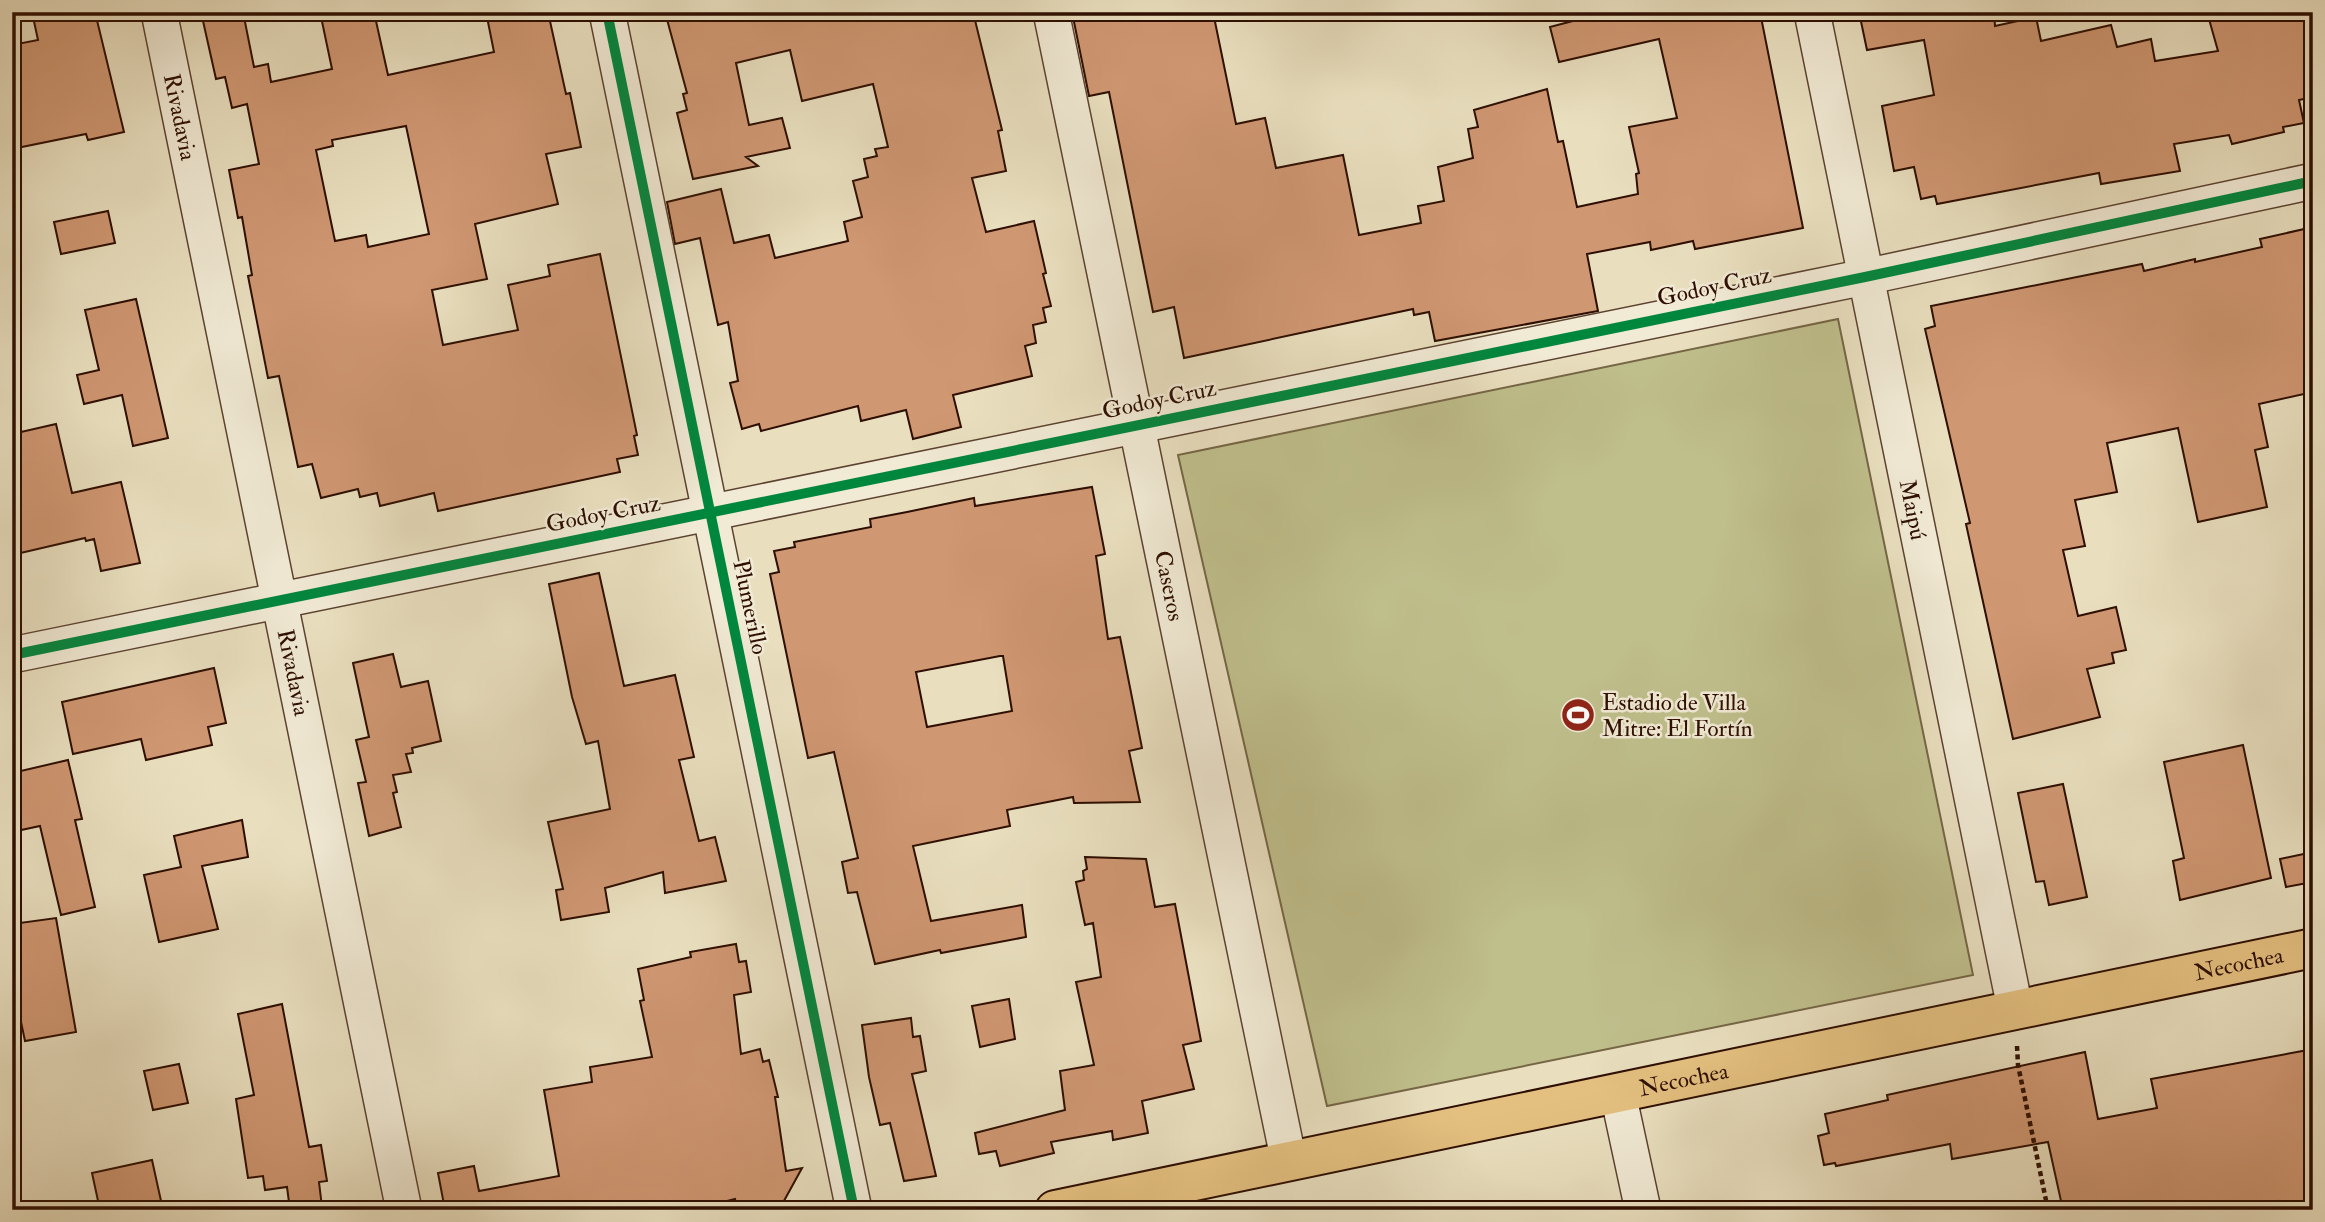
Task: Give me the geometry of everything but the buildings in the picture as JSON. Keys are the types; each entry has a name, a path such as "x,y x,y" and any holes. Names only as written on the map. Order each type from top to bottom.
{"main road":[{"name":"Necochea","path":"1071,1208 2015,1008 2313,948"}],"street":[{"name":"Rivadavia","path":"159,12 404,1210"},
{"name":"Plumerillo","path":"607,12 853,1210"},
{"name":"Caseros","path":"1051,12 1289,1162"},
{"name":"Maipú","path":"1812,12 2015,1008"},
{"name":"Godoy Cruz","path":"12,655 1865,277 2313,181"},
{"path":"1618,1094 1643,1210"}],"path":[{"path":"2015,1008 2018,1065 2048,1210"}],"green space":[{"name":"Estadio de Villa Mitre: El Fortín","path":"1838,319 1973,975 1327,1106 1178,455"}],"cycle path":[{"path":"607,12 854,1210"},
{"path":"12,655 1865,277 2313,181"}],"place":[{"name":"Estadio de Villa Mitre: El Fortín","path":"1578,715"}]}
